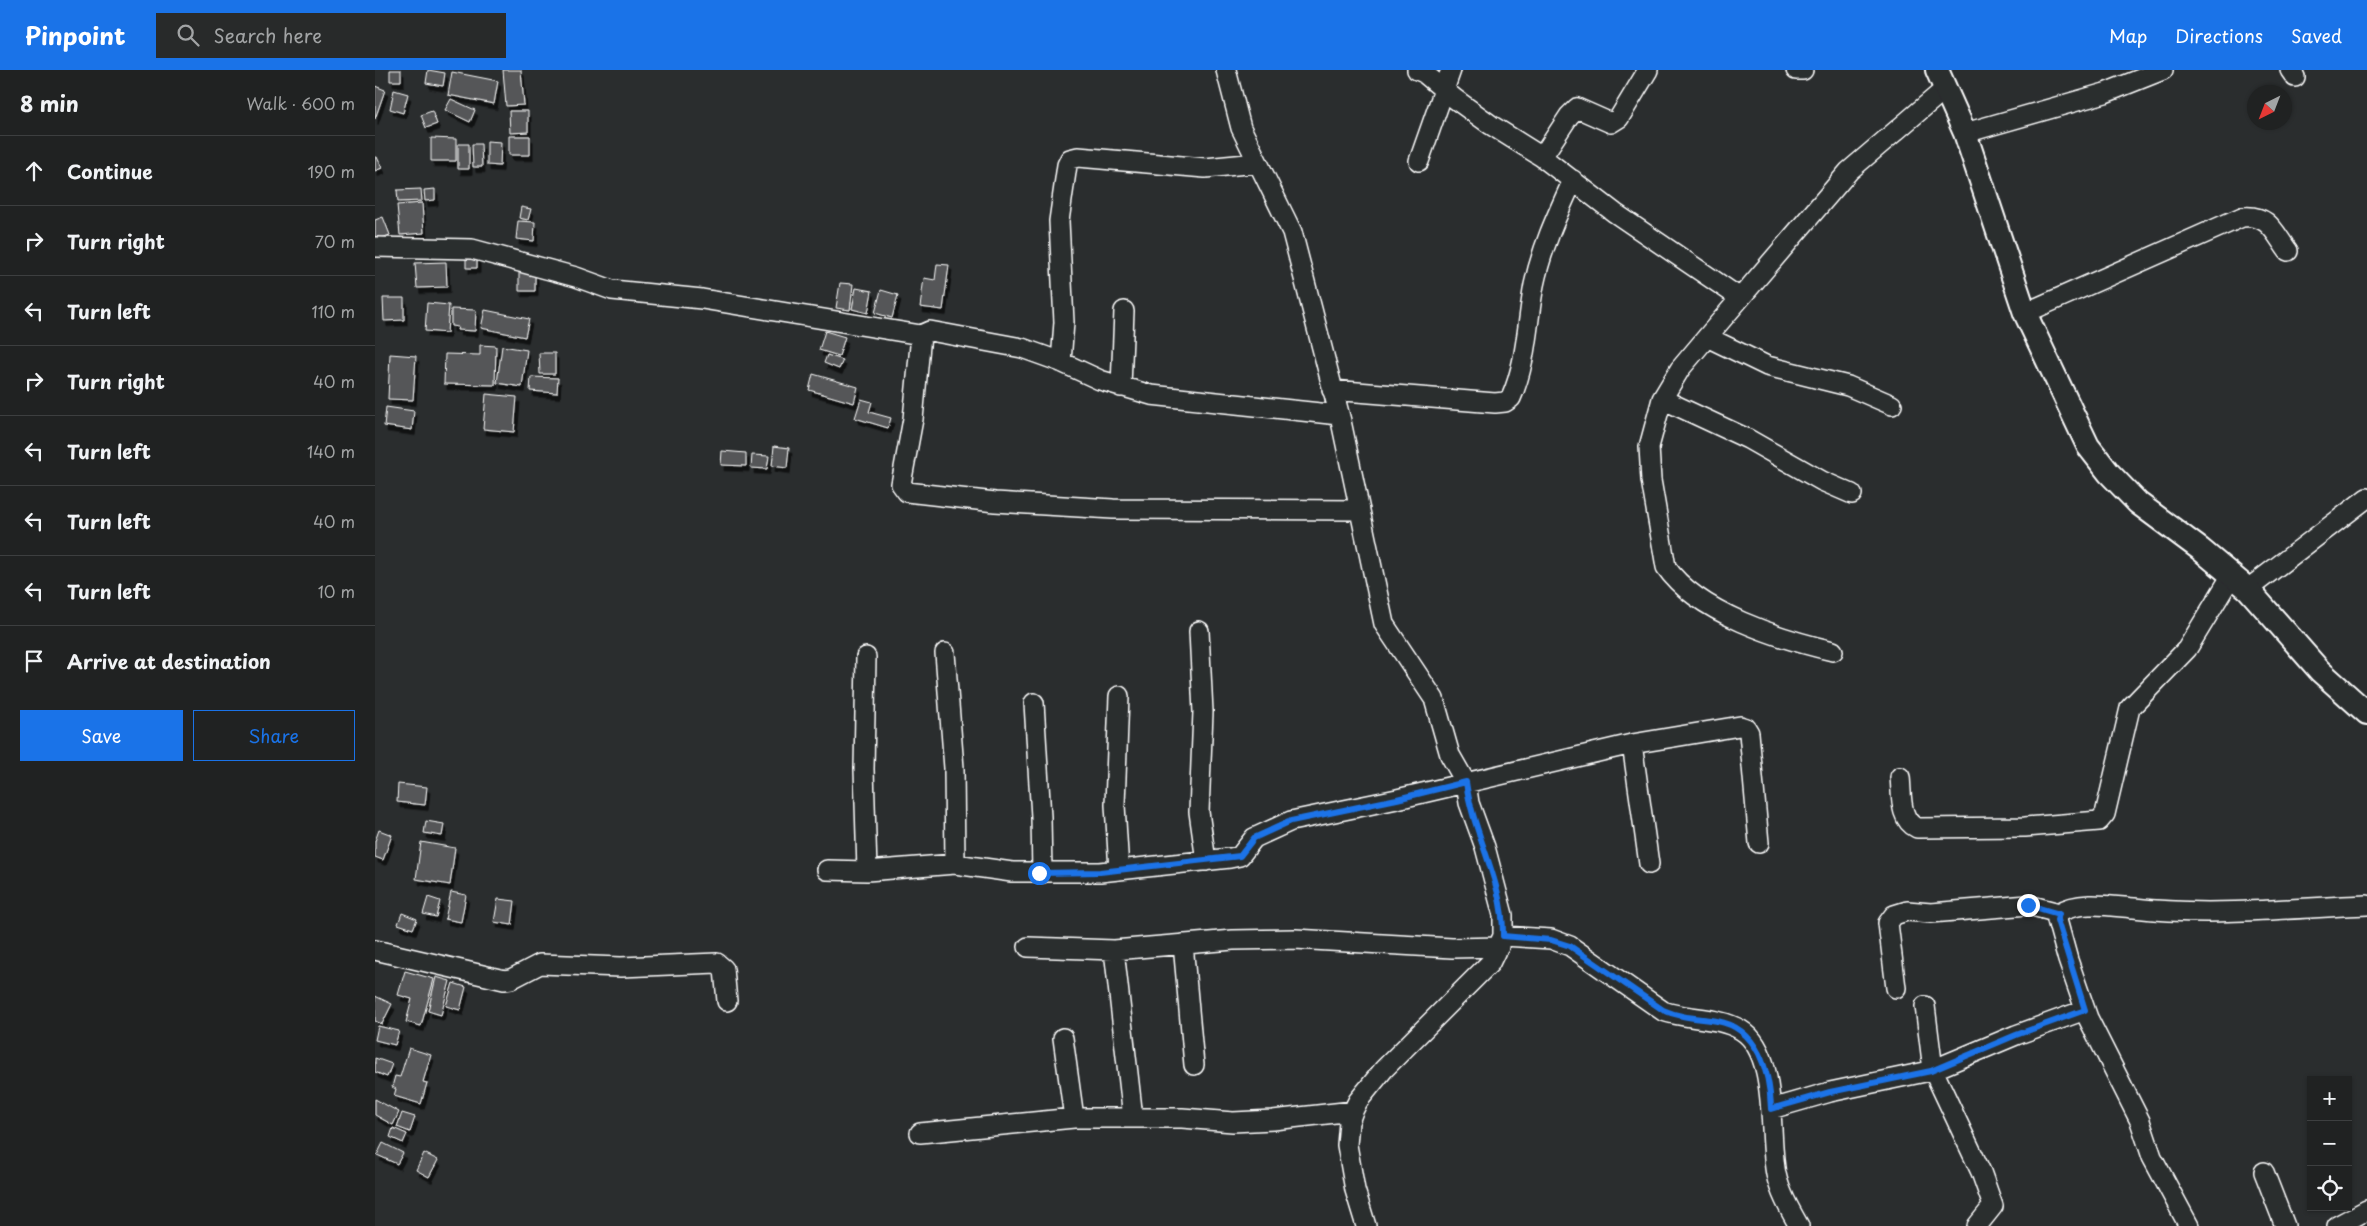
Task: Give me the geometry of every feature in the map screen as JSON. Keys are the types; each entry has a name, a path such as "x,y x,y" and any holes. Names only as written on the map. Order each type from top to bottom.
{"street":[{"path":"1226,70 1241,128 1292,232 1339,415 1361,510 1384,624 1434,698 1450,755 1466,782 1469,803 1485,847 1503,915 1501,942 1490,963 1384,1069 1358,1101 1353,1111 1349,1122 1347,1145 1355,1190 1366,1226"},
{"path":"1417,70 1424,73 1444,91 1491,125 1542,157 1615,213 1739,298"},
{"path":"1419,161 1451,70"},
{"path":"1542,157 1569,116 1577,108 1611,123 1619,118 1648,70"},
{"path":"1796,70 1803,70"},
{"path":"1965,133 2105,93 2163,70"},
{"path":"1833,651 1796,643 1735,618 1683,587 1666,567 1651,480 1649,446 1662,399 1681,369 1739,298 1849,172 1941,80 1965,133 2025,313 2088,446 2109,473 2138,503 2240,582 2320,671 2367,713"},
{"path":"1061,362 1064,322 1059,221 1067,165 1070,159 1079,157 1205,168 1257,163"},
{"path":"1332,390 1495,403 1505,402 1511,398 1528,336 1534,287 1542,248 1573,180"},
{"path":"2025,313 2242,218 2255,216 2264,220 2288,251"},
{"path":"375,247 472,249 576,277 612,290 702,299 921,335 930,332 1022,348 1061,362 1100,380 1151,395 1339,415"},
{"path":"1121,387 1124,312"},
{"path":"921,335 913,419 901,484 907,492 995,502 1113,508 1361,510"},
{"path":"1707,337 1767,366 1848,386 1892,406"},
{"path":"1662,399 1749,438 1822,481 1852,494"},
{"path":"1900,777 1905,815 1909,824 1917,828 2025,827 2099,821 2105,814 2130,708 2187,649 2240,582 2365,503"},
{"path":"1199,631 1203,712 1199,812 1206,861"},
{"path":"945,653 954,768 955,864"},
{"path":"866,657 864,769 867,871"},
{"path":"1119,696 1115,805 1119,870"},
{"path":"1034,703 1041,817 1042,873"},
{"path":"827,870 867,871 955,864 1012,872 1042,873 1119,870 1240,856 1254,838 1291,821 1397,799 1632,744 1740,726 1746,728 1759,843"},
{"path":"1632,744 1649,864"},
{"path":"1896,988 1888,923 1894,915 1907,910 1931,913 2028,905 2059,914"},
{"path":"2189,1226 2152,1157 2140,1121 2085,1010 2057,920 2059,914 2064,910 2096,905 2162,911 2367,905"},
{"path":"1028,946 1114,950 1183,944 1295,939 1453,948 1501,942 1551,940 1570,946 1663,1010 1677,1016 1719,1021 1743,1031 1751,1039 1764,1066 1771,1109 1776,1175 1794,1225"},
{"path":"1183,944 1194,1065"},
{"path":"375,950 504,980 511,979 540,964 621,967 717,963 724,969 727,1000"},
{"path":"1114,950 1133,1118"},
{"path":"1925,1006 1933,1070 1981,1172 1993,1206 1977,1226"},
{"path":"1771,1109 1830,1092 1933,1070 2016,1035 2085,1010"},
{"path":"1063,1038 1074,1118"},
{"path":"920,1133 1074,1118 1182,1118 1233,1122 1273,1120 1353,1111"},
{"path":"2265,1172 2285,1226"},
{"path":"2337,1226 2367,1210"}],"building":[{"path":"390,70 401,70 401,81 390,81"},
{"path":"428,70 445,73 443,86 426,83"},
{"path":"503,70 521,70 524,105 506,106"},
{"path":"452,72 498,81 494,104 448,95"},
{"path":"375,86 385,90 375,119"},
{"path":"394,90 408,94 403,113 390,109"},
{"path":"451,99 475,110 470,122 445,110"},
{"path":"432,111 437,124 426,128 421,115"},
{"path":"509,111 528,111 528,132 510,133"},
{"path":"509,136 530,136 530,155 509,155"},
{"path":"431,138 456,139 456,161 431,161"},
{"path":"487,141 501,142 500,166 487,165"},
{"path":"458,144 469,144 469,169 458,169"},
{"path":"472,144 481,144 482,167 473,167"},
{"path":"375,157 377,157 382,168 375,171"},
{"path":"421,189 422,201 398,202 397,190"},
{"path":"435,189 435,200 425,201 424,190"},
{"path":"422,203 424,233 400,235 397,205"},
{"path":"521,207 531,209 528,220 519,218"},
{"path":"383,217 390,235 375,240 375,220"},
{"path":"518,221 535,222 534,241 516,239"},
{"path":"466,255 477,255 477,268 466,268"},
{"path":"446,262 447,287 417,288 415,263"},
{"path":"937,264 949,265 943,310 920,307 924,278 935,280"},
{"path":"519,270 535,270 535,291 519,291"},
{"path":"840,283 853,284 850,310 836,308"},
{"path":"856,288 872,291 868,313 852,309"},
{"path":"881,290 898,295 892,318 875,313"},
{"path":"383,298 404,298 404,320 384,321"},
{"path":"427,303 449,305 447,333 425,331"},
{"path":"451,309 476,310 475,331 457,330 458,327 451,326"},
{"path":"485,310 529,319 525,337 481,328"},
{"path":"825,331 845,337 839,356 819,350"},
{"path":"480,345 496,346 495,385 444,384 445,354 480,355"},
{"path":"502,346 527,350 522,387 497,383"},
{"path":"539,353 555,353 555,374 540,374"},
{"path":"390,354 416,356 413,400 388,399"},
{"path":"827,355 843,360 839,369 824,363"},
{"path":"813,374 858,387 854,403 809,390"},
{"path":"531,377 558,378 557,393 530,391"},
{"path":"486,394 517,397 514,432 483,429"},
{"path":"861,399 872,402 869,412 891,418 888,428 855,418"},
{"path":"386,407 414,411 412,430 384,426"},
{"path":"774,446 789,448 787,468 772,466"},
{"path":"722,451 746,453 746,466 721,465"},
{"path":"752,455 769,456 767,469 751,468"},
{"path":"398,784 427,787 425,805 397,802"},
{"path":"426,821 444,824 442,836 424,833"},
{"path":"379,830 392,835 383,860 375,857 375,841"},
{"path":"421,842 455,848 450,885 416,879"},
{"path":"451,892 466,895 461,922 445,919"},
{"path":"428,897 440,901 436,917 423,914"},
{"path":"498,899 515,901 512,925 494,922"},
{"path":"402,913 417,919 413,929 398,924"},
{"path":"405,971 434,979 421,1026 406,1022 412,999 398,995"},
{"path":"436,977 450,981 441,1015 428,1011"},
{"path":"453,983 466,987 460,1010 446,1006"},
{"path":"375,996 392,1004 382,1024 375,1021"},
{"path":"378,1026 399,1031 395,1045 375,1040"},
{"path":"409,1048 431,1055 423,1082 427,1083 421,1104 394,1096 396,1089 392,1087 395,1076 400,1077"},
{"path":"375,1058 392,1064 387,1077 375,1072"},
{"path":"375,1099 399,1112 393,1125 375,1115"},
{"path":"402,1113 415,1117 410,1132 397,1127"},
{"path":"393,1128 407,1134 403,1143 390,1137"},
{"path":"383,1143 403,1153 397,1164 377,1155"},
{"path":"424,1153 438,1160 429,1177 416,1170"}],"route":[{"path":"1039,873 1100,872 1240,856 1254,838 1267,830 1291,821 1397,799 1466,782 1469,803 1485,847 1498,894 1503,915 1503,936 1551,940 1570,946 1663,1010 1677,1016 1719,1021 1743,1031 1751,1039 1764,1066 1771,1096 1771,1109 1830,1092 1931,1071 2016,1035 2085,1010 2057,920 2059,914 2028,905"}]}
